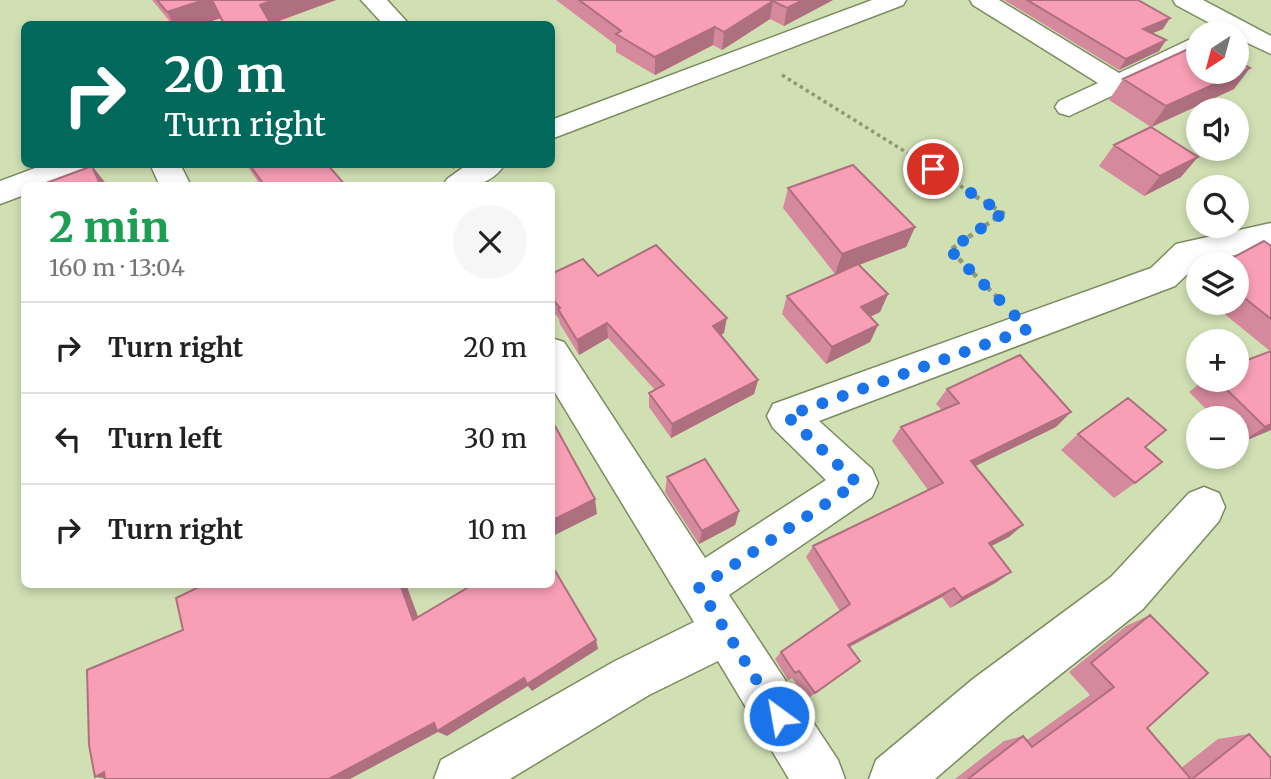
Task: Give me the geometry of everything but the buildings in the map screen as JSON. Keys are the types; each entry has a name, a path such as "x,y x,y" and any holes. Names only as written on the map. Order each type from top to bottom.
{"street":[{"path":"373,0 393,21"},
{"path":"555,128 894,0"},
{"path":"982,0 1119,83"},
{"path":"1185,0 1210,21"},
{"path":"1250,39 1271,46"},
{"path":"1069,107 1186,51"},
{"path":"30,182 67,168"},
{"path":"464,182 484,168"},
{"path":"0,193 21,185"},
{"path":"699,588 857,483 787,416 1163,277 1188,253 1271,235"},
{"path":"555,359 820,779"},
{"path":"895,779 991,697 1127,593 1204,507"},
{"path":"460,779 632,678 726,632"}],"path":[{"path":"749,55 1003,213 950,250 1028,329"}],"route":[{"path":"779,716 699,588 857,483 787,416 1028,329 950,250 1003,213 933,169"}]}
